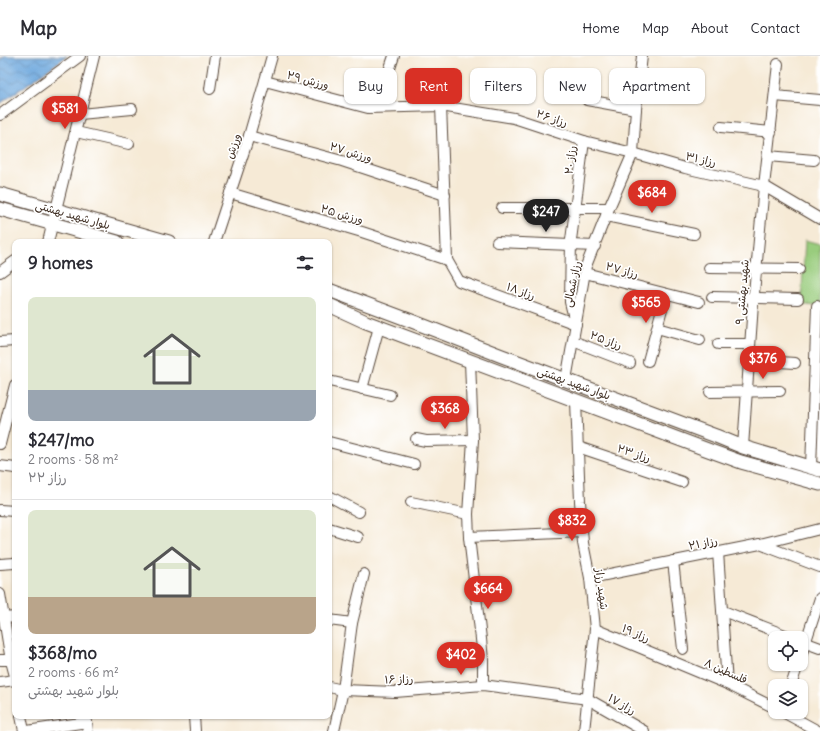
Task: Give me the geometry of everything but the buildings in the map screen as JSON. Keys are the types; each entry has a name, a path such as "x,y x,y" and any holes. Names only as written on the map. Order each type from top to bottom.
{"main road":[{"name":"بلوار شهید بهشتی","path":"0,194 158,239"},
{"name":"بلوار شهید بهشتی","path":"0,209 107,239"},
{"name":"بلوار شهید بهشتی","path":"332,291 743,447 815,468"},
{"name":"بلوار شهید بهشتی","path":"332,306 379,327 491,370 741,462 820,484"},
{"path":"491,370 497,354"}],"street":[{"path":"0,115 80,56"},
{"path":"49,239 94,56"},
{"path":"210,89 215,56"},
{"name":"ورزش","path":"215,239 249,136 272,56"},
{"path":"390,68 394,56"},
{"name":"رزاز شمالی","path":"566,380 586,266 633,153 642,56"},
{"name":"شهید بهشتی ۹","path":"743,447 756,269 778,64"},
{"name":"ورزش ۲۹","path":"265,81 368,108"},
{"path":"775,96 820,100"},
{"path":"601,103 636,109"},
{"path":"441,106 447,260"},
{"name":"رزاز ۲۶","path":"368,108 441,106 514,118 584,141 633,153"},
{"path":"80,114 132,109"},
{"path":"720,127 771,132"},
{"path":"76,132 129,144"},
{"name":"ورزش ۲۷","path":"249,136 342,161 445,195"},
{"name":"رزاز ۲۰","path":"576,324 570,302 571,245 584,141"},
{"name":"رزاز ۳۱","path":"633,153 685,168 764,186 820,219"},
{"path":"768,156 814,160"},
{"name":"ورزش ۲۵","path":"230,193 362,232 447,260"},
{"path":"502,208 576,208 608,212 694,234"},
{"path":"497,242 594,246"},
{"name":"رزاز ۱۸","path":"447,260 459,281 576,324"},
{"path":"0,272 12,263"},
{"path":"709,268 799,269"},
{"name":"رزاز ۲۷","path":"585,272 699,302"},
{"path":"648,361 666,294"},
{"path":"712,297 798,299"},
{"path":"815,468 816,306"},
{"path":"362,389 379,327"},
{"path":"657,328 700,340"},
{"path":"0,342 12,341"},
{"name":"رزاز ۲۵","path":"573,341 630,362"},
{"path":"718,344 750,344"},
{"path":"749,360 796,363"},
{"path":"470,362 473,440 468,514 469,537 483,660 482,685"},
{"path":"332,382 390,395"},
{"path":"710,392 780,391"},
{"path":"0,444 12,397"},
{"name":"شهید رزاز","path":"576,401 582,532 590,578 595,629 584,731"},
{"path":"416,439 426,441 473,440"},
{"path":"332,443 414,464"},
{"name":"رزاز ۲۳","path":"578,448 682,482"},
{"path":"0,466 12,468"},
{"path":"332,498 359,512"},
{"path":"411,502 468,514"},
{"path":"0,510 12,511"},
{"path":"332,529 358,537"},
{"name":"رزاز ۲۱","path":"590,578 760,544 820,529"},
{"path":"469,537 582,532"},
{"path":"760,544 820,567"},
{"path":"718,552 727,684"},
{"path":"673,561 683,649"},
{"path":"0,564 12,563"},
{"path":"334,731 343,690 352,623 364,574"},
{"path":"0,594 12,655"},
{"path":"807,631 820,598"},
{"path":"722,611 775,631"},
{"path":"4,618 12,617"},
{"path":"332,620 352,623"},
{"name":"رزاز ۱۹","path":"595,629 667,659"},
{"path":"808,644 820,648"},
{"name":"فلسطین ۸","path":"667,659 727,684 768,704"},
{"path":"0,660 12,660"},
{"path":"0,682 12,680"},
{"name":"رزاز ۱۶","path":"332,688 343,690 395,692 482,685 588,699"},
{"name":"رزاز ۱۷","path":"588,699 644,731"},
{"path":"22,719 24,731"},
{"path":"194,719 195,731"},
{"path":"796,719 818,731"},
{"path":"27,731 87,722 88,731"}],"green space":[{"path":"805,240 820,244 820,307 801,304"}],"water":[{"path":"5,56 67,56 0,104 0,59"}]}
